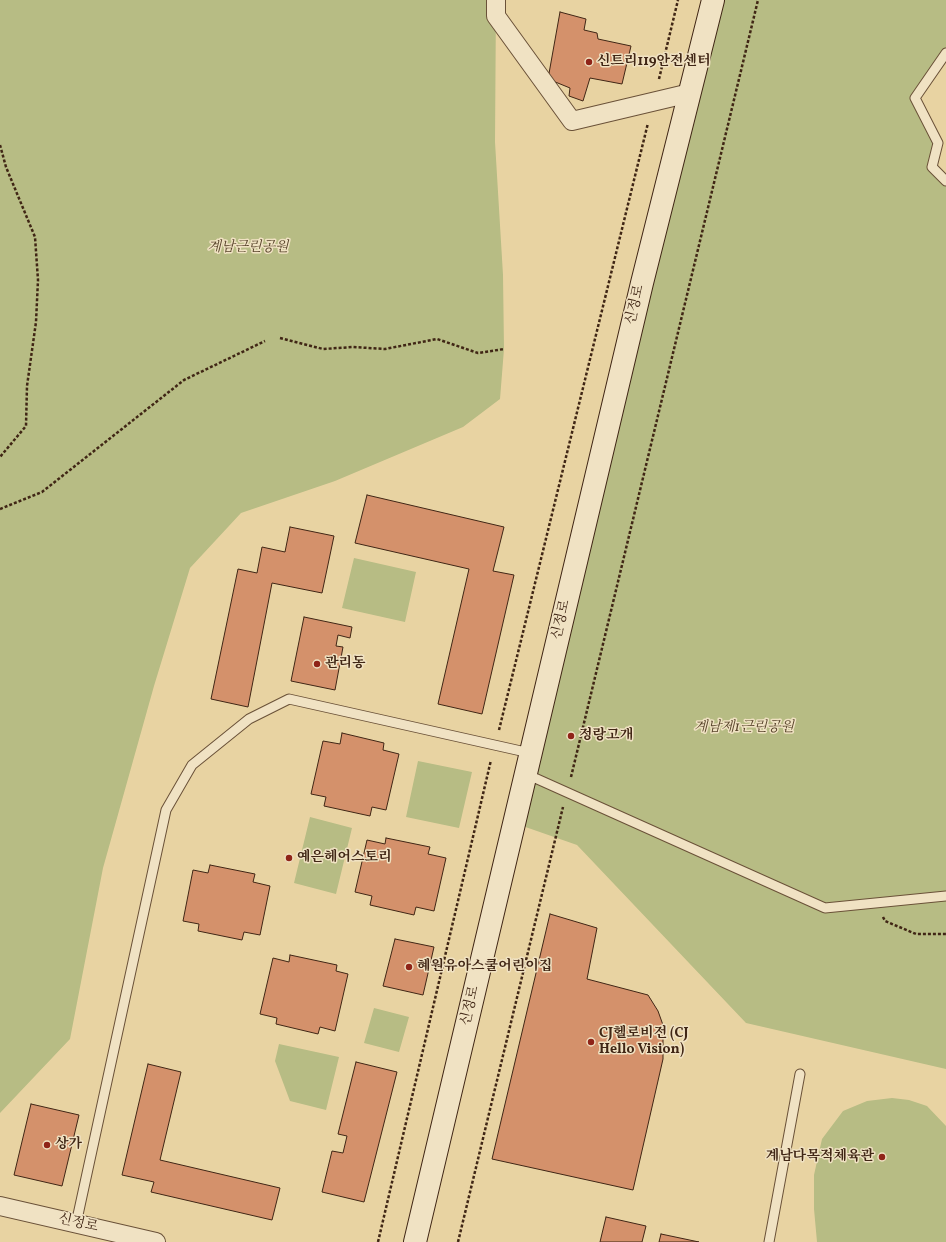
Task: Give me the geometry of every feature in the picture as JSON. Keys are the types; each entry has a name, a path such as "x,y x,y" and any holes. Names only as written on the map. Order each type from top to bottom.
{"main road":[{"name":"신정로","path":"415,1242 642,283 713,0"}],"street":[{"path":"496,0 496,16 572,121 690,93"},
{"name":"신정로","path":"0,1206 156,1242"}],"lane":[{"path":"946,53 914,98 938,143 932,167 946,181"},
{"path":"76,1224 166,810 192,765 249,719 289,699 495,745 528,764 567,792 825,908 946,896"},
{"path":"769,1242 800,1074"}],"path":[{"path":"378,1242 495,745 678,0"},
{"path":"458,1242 758,0"},
{"path":"0,144 6,167 35,237 38,280 36,322 27,386 26,426 0,457"},
{"path":"280,338 323,349 353,347 386,349 437,339 478,353 504,349"},
{"path":"0,509 42,492 184,380 265,341"},
{"path":"876,903 885,921 916,934 946,934"}],"green space":[{"name":"계남근린공원","path":"0,0 496,0 495,142 503,275 504,349 500,399 463,427 335,481 241,513 190,568 154,686 103,868 70,1039 0,1113"},
{"name":"계남제1근린공원","path":"713,0 946,0 946,53 915,98 938,143 932,167 946,181 946,1069 746,1023 577,845 514,823"},
{"path":"354,558 416,572 405,622 342,608"},
{"path":"418,761 472,772 459,828 406,817"},
{"path":"310,817 352,828 336,894 294,883"},
{"path":"374,1008 409,1017 399,1052 364,1043"},
{"path":"279,1044 339,1057 326,1110 290,1101 275,1061"},
{"name":"계남다목적체육관","path":"892,1098 909,1100 927,1106 946,1126 946,1242 817,1242 814,1209 814,1175 822,1139 843,1111 867,1101"}],"building":[{"name":"신트리119안전센터","path":"560,12 586,19 584,30 597,33 598,39 631,46 622,84 590,78 583,101 569,96 570,88 548,79"},
{"path":"367,495 504,527 493,571 514,575 482,714 438,704 469,569 355,543"},
{"path":"290,527 334,536 322,593 272,583 248,707 211,699 238,569 257,573 262,547 285,552"},
{"name":"관리동","path":"304,617 352,627 350,638 338,635 336,646 343,647 335,690 291,681"},
{"path":"342,733 384,743 383,750 399,754 386,810 372,807 370,816 324,806 326,797 311,794 323,741 340,744"},
{"path":"386,838 430,847 428,854 446,858 434,911 416,907 414,915 370,905 372,896 355,892 367,840 385,844"},
{"path":"210,865 255,874 253,882 270,886 260,935 244,932 242,940 198,931 199,924 183,921 193,870 208,873"},
{"name":"CJ헬로비전 (CJ Hello Vision)","path":"550,914 597,928 587,979 648,995 658,1011 663,1025 663,1059 633,1190 492,1159"},
{"name":"혜원유아스쿨어린이집","path":"395,939 434,947 423,995 383,986"},
{"path":"290,955 337,965 336,971 348,974 335,1031 320,1027 318,1034 276,1024 277,1018 260,1014 273,958 289,962"},
{"path":"356,1062 397,1072 364,1202 322,1192 332,1151 343,1153 347,1136 338,1134"},
{"path":"148,1064 181,1072 160,1160 280,1188 272,1220 151,1192 154,1182 122,1175"},
{"name":"상가","path":"31,1104 79,1115 62,1186 14,1175"},
{"path":"606,1217 646,1226 642,1242 600,1242"},
{"path":"661,1234 699,1242 659,1242"}],"place":[{"name":"신트리119안전센터","path":"589,62"},
{"name":"관리동","path":"317,664"},
{"name":"정랑고개","path":"571,736"},
{"name":"예은헤어스토리","path":"289,858"},
{"name":"혜원유아스쿨어린이집","path":"409,967"},
{"name":"CJ헬로비전 (CJ Hello Vision)","path":"591,1042"},
{"name":"상가","path":"47,1145"},
{"name":"계남다목적체육관","path":"882,1157"}]}
